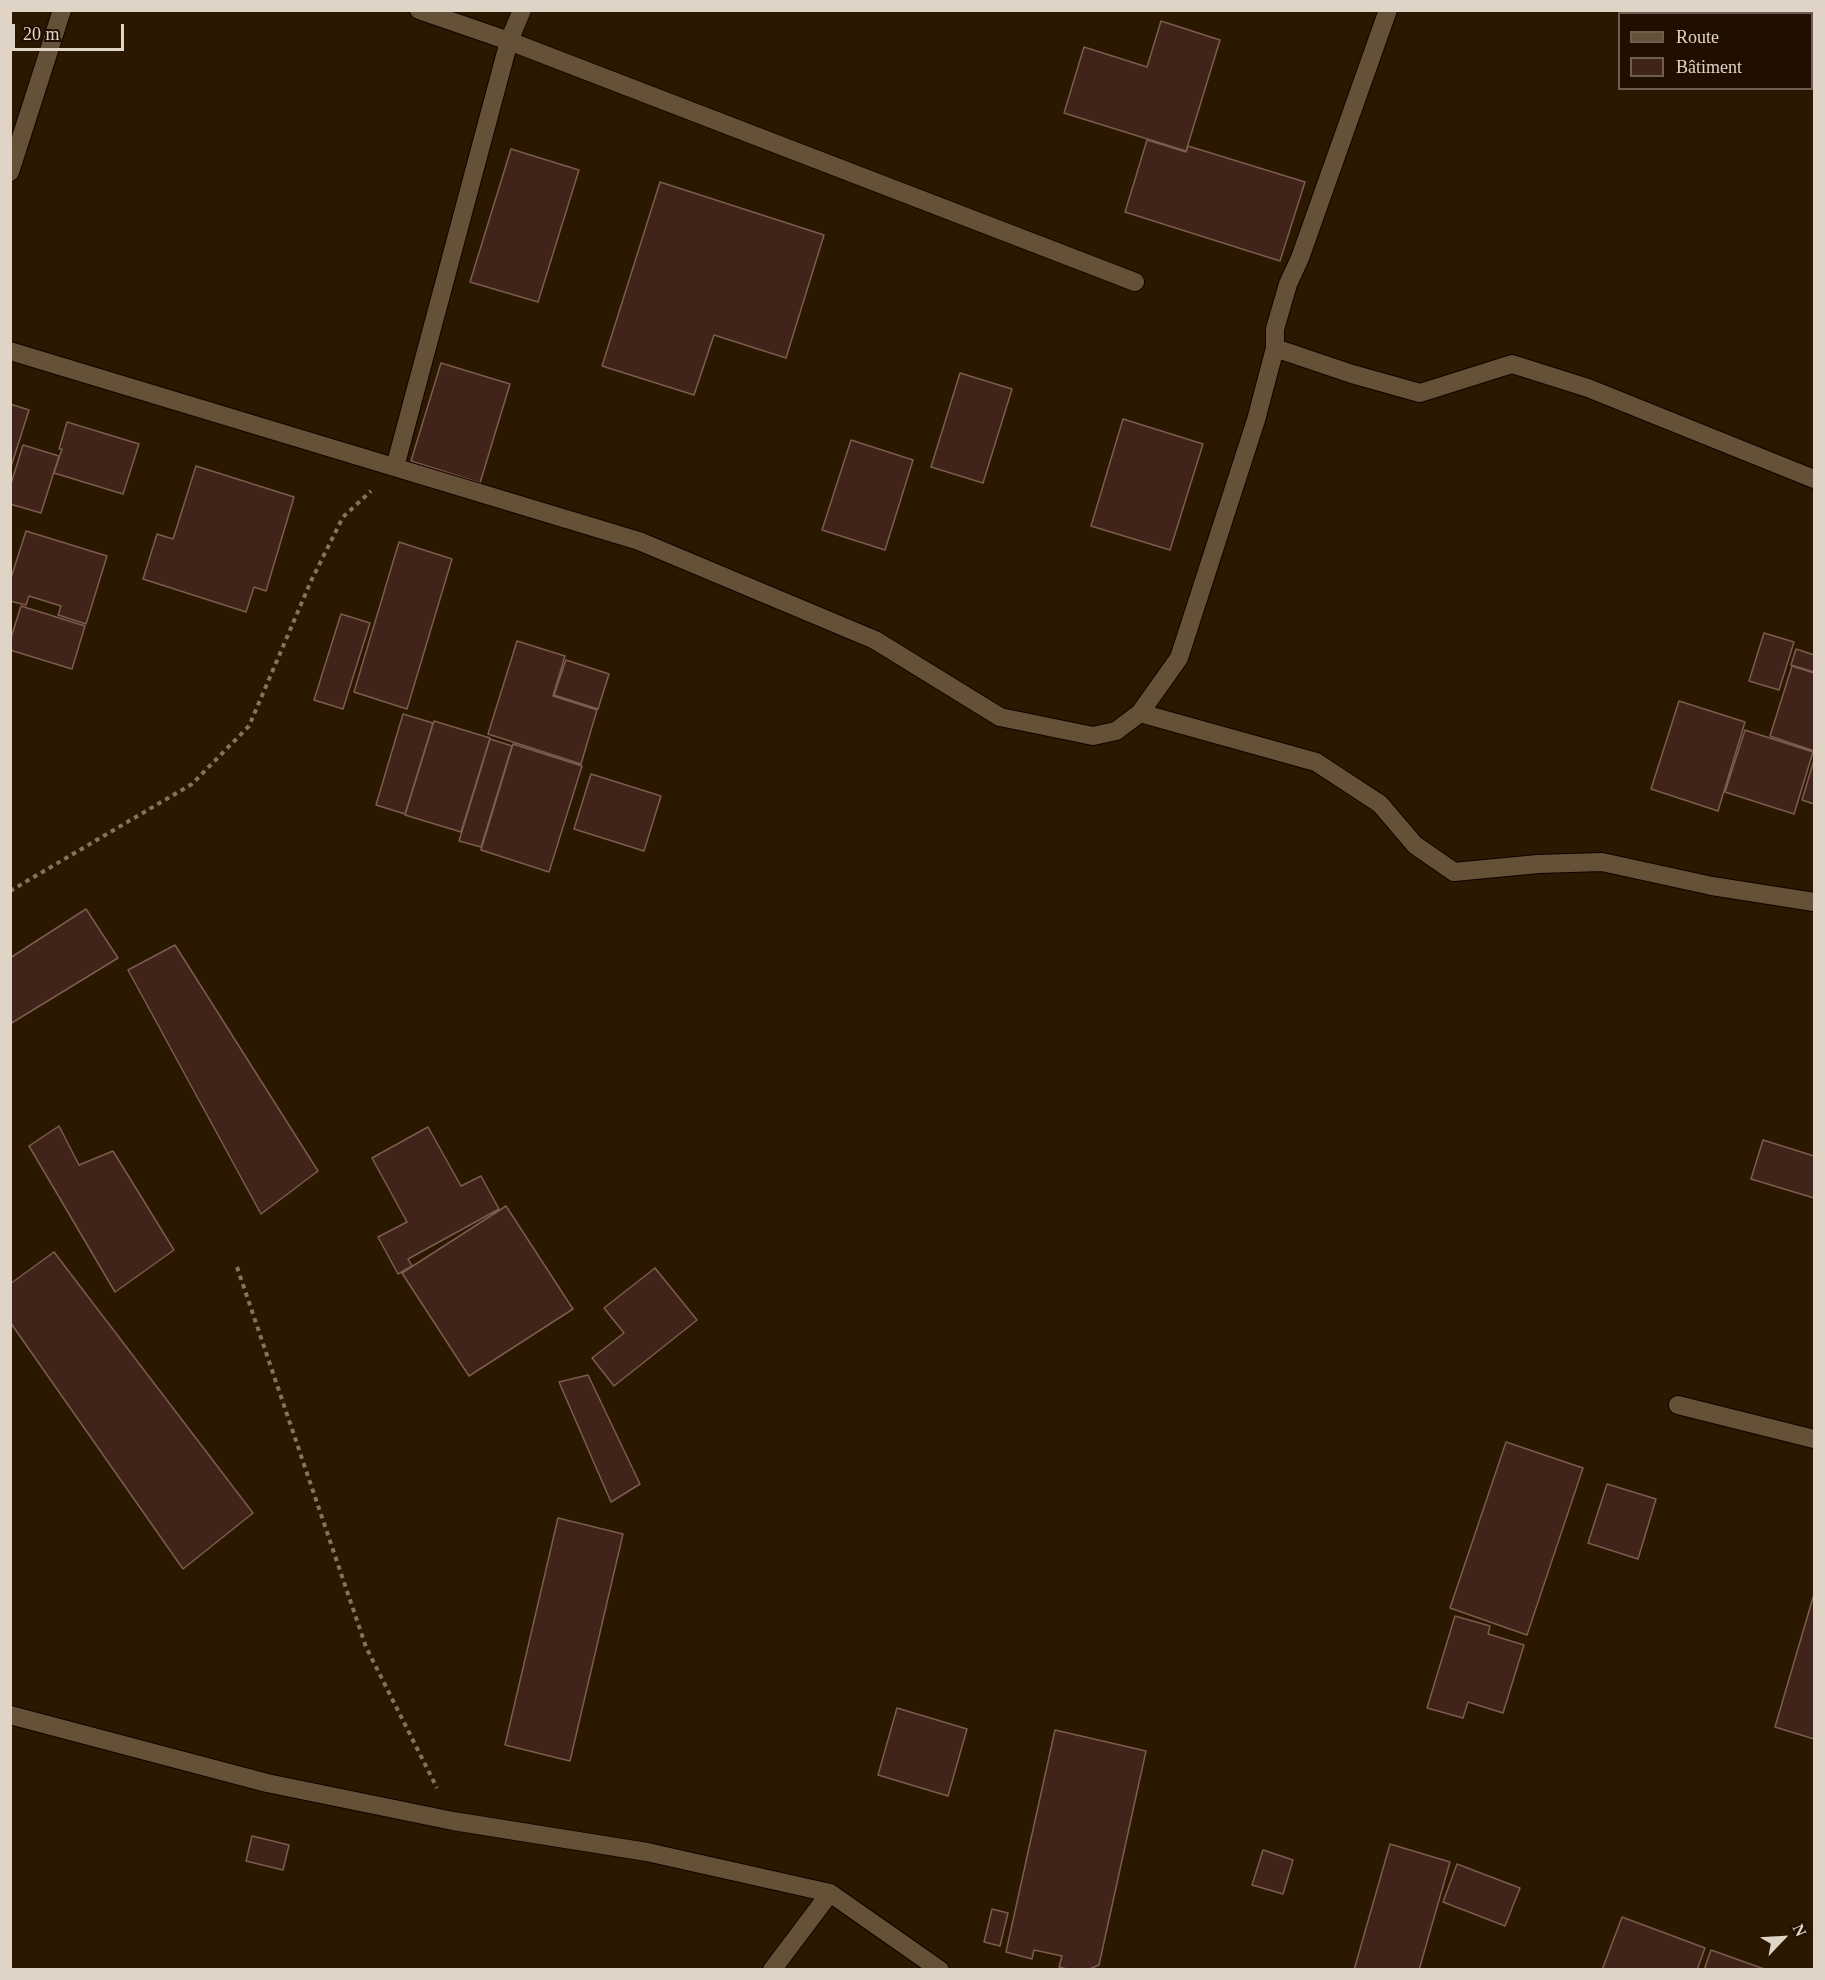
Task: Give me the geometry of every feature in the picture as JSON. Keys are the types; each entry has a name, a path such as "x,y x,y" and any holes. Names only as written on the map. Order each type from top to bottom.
{"street":[{"path":"10,172 62,10"},
{"path":"419,10 509,41 1135,282"},
{"path":"395,467 509,41 522,10"},
{"path":"10,351 639,541 875,640 1000,717 1093,736 1116,731 1140,713 1179,658 1256,420 1275,348 1275,328 1285,292 1300,258 1388,10"},
{"path":"1275,348 1352,374 1420,393 1512,364 1588,388 1815,479"},
{"path":"1140,713 1316,762 1380,804 1415,845 1454,872 1538,864 1602,862 1712,886 1815,902"},
{"path":"1678,1405 1815,1438"},
{"path":"10,1715 267,1783 453,1821 648,1851 830,1893 940,1970"},
{"path":"772,1970 830,1893"}],"path":[{"path":"10,891 192,784 249,726 310,581 344,517 395,467"},
{"path":"237,1267 366,1647 453,1821"}],"building":[{"path":"1161,21 1220,40 1186,151 1064,113 1084,47 1147,67"},
{"path":"1147,140 1186,152 1188,146 1305,182 1280,261 1125,212"},
{"path":"511,149 579,170 538,302 470,282"},
{"path":"660,182 824,235 786,358 714,335 694,395 602,366"},
{"path":"441,363 510,384 480,483 411,461"},
{"path":"960,373 1012,389 983,483 931,467"},
{"path":"10,404 29,410 10,470"},
{"path":"1123,419 1203,444 1170,550 1091,526"},
{"path":"67,422 139,444 123,494 54,473 62,449 59,449"},
{"path":"851,440 913,460 885,550 822,530"},
{"path":"23,445 59,456 41,513 10,504 10,487"},
{"path":"196,466 294,497 266,591 254,587 246,612 143,579 157,534 173,539"},
{"path":"26,531 107,556 86,624 58,615 61,606 29,596 26,605 10,601 10,581"},
{"path":"399,542 452,559 407,709 354,692"},
{"path":"21,606 85,626 72,669 10,650 10,641"},
{"path":"341,614 370,623 343,709 314,700"},
{"path":"1764,633 1794,642 1779,690 1749,681"},
{"path":"517,641 565,656 553,696 597,710 581,764 488,734"},
{"path":"1796,649 1814,655 1814,672 1791,665"},
{"path":"566,660 609,674 598,709 554,695"},
{"path":"1792,666 1814,673 1814,751 1770,736"},
{"path":"1679,701 1745,722 1718,811 1651,789"},
{"path":"403,714 433,723 405,814 376,805"},
{"path":"434,721 490,738 461,832 405,815"},
{"path":"1745,730 1813,752 1794,814 1725,792"},
{"path":"490,739 512,746 481,847 459,841"},
{"path":"513,744 582,766 549,872 481,850"},
{"path":"1814,760 1814,804 1802,800"},
{"path":"591,774 661,796 644,851 574,829"},
{"path":"86,909 118,958 10,1024 10,958"},
{"path":"175,945 318,1171 261,1214 128,970"},
{"path":"59,1126 79,1165 113,1151 174,1250 115,1292 29,1146"},
{"path":"428,1127 461,1186 481,1176 499,1209 408,1259 412,1266 398,1274 378,1237 407,1222 372,1158"},
{"path":"1763,1140 1814,1156 1814,1198 1751,1179"},
{"path":"506,1206 573,1309 469,1376 402,1273"},
{"path":"54,1252 253,1513 183,1569 10,1322 10,1284"},
{"path":"655,1268 697,1320 614,1386 592,1358 624,1333 604,1308"},
{"path":"588,1375 640,1484 611,1502 559,1382"},
{"path":"1506,1442 1583,1468 1527,1635 1450,1608"},
{"path":"1607,1484 1656,1499 1638,1559 1588,1543"},
{"path":"558,1518 623,1534 570,1761 505,1745"},
{"path":"1814,1594 1814,1739 1775,1727"},
{"path":"1455,1616 1490,1626 1488,1634 1524,1645 1503,1713 1468,1702 1463,1718 1427,1708"},
{"path":"897,1708 967,1729 948,1796 878,1775"},
{"path":"1055,1730 1146,1751 1099,1965 1087,1970 1059,1967 1062,1956 1034,1950 1032,1959 1006,1952"},
{"path":"252,1836 289,1845 283,1870 246,1861"},
{"path":"1390,1844 1450,1862 1419,1970 1354,1970"},
{"path":"1263,1850 1293,1860 1283,1894 1252,1885"},
{"path":"1457,1864 1520,1888 1505,1926 1443,1902"},
{"path":"992,1909 1008,1913 1000,1946 984,1942"},
{"path":"1622,1917 1705,1948 1697,1970 1602,1970"},
{"path":"1711,1950 1767,1970 1704,1970"}]}
